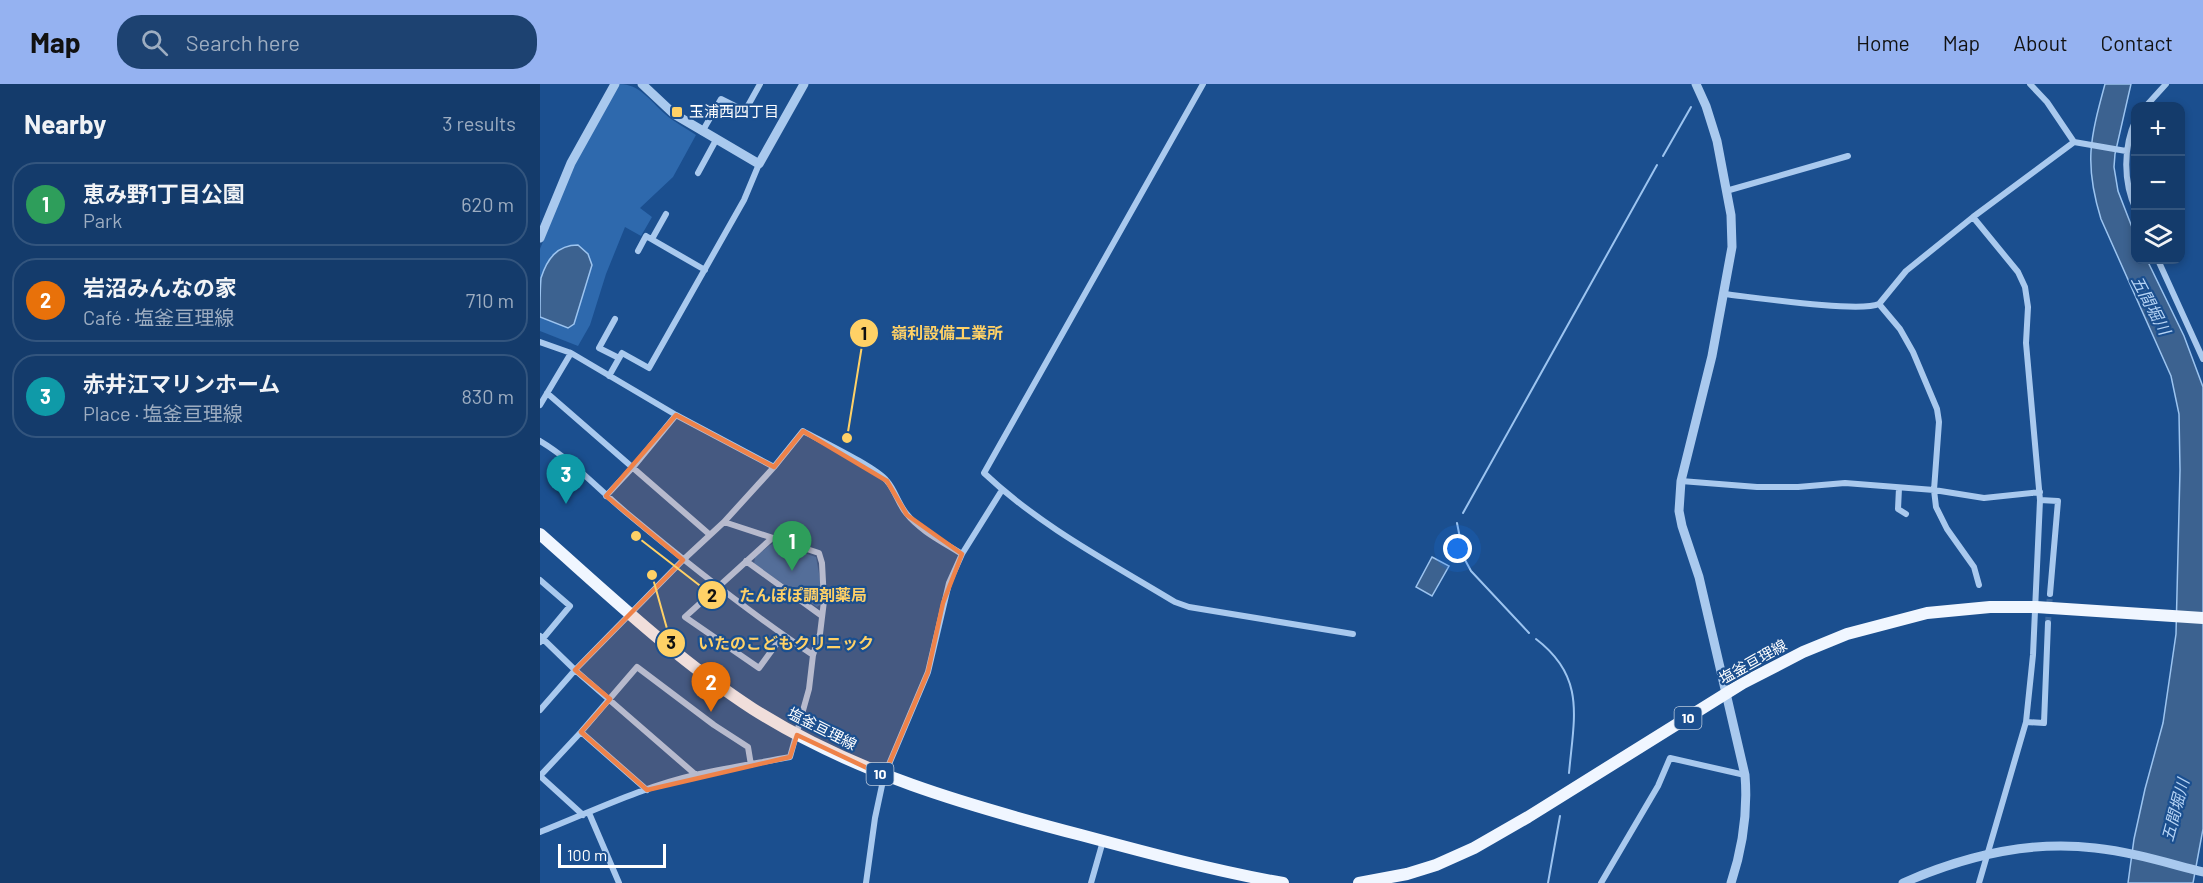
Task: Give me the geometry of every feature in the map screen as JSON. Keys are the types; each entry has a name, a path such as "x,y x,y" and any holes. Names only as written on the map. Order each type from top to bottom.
{"main road":[{"name":"塩釜亘理線","path":"540,534 630,614 720,686 797,735 884,776 995,813 1229,873 1283,883"},
{"name":"塩釜亘理線","path":"1367,883 1436,865 1474,848 1537,812 1760,673 1847,634 1886,622 1938,612 1990,607 2036,607 2203,618"}],"street":[{"path":"540,238 571,163 615,84"},
{"path":"642,84 674,114 759,164"},
{"path":"702,132 722,99 745,111 760,84"},
{"path":"609,376 622,353 649,368 744,200 759,164 804,84"},
{"path":"1203,84 984,473 1002,490 1059,532 1175,602 1189,607 1353,634"},
{"path":"1696,84 1711,120 1731,215 1732,240 1712,356 1681,481 1679,503 1680,519 1699,578 1745,775 1744,833 1731,883"},
{"path":"2030,84 2048,102 2074,142 2126,152"},
{"path":"2150,102 2166,84"},
{"path":"2131,136 2126,152 2127,181 2131,194"},
{"path":"698,173 716,140"},
{"path":"1724,294 1873,307 1879,304 1906,271 1973,217 2074,142"},
{"path":"1726,191 1848,156"},
{"path":"652,239 666,214"},
{"path":"1973,217 2018,272 2025,287 2028,307 2026,343 2040,492 2033,655 2025,722 1979,883"},
{"path":"638,251 646,236 705,270"},
{"path":"2160,264 2203,358"},
{"path":"1879,304 1900,329 1913,352 1936,409 1940,422 1934,490 1936,507 1947,529 1974,567 1979,585"},
{"path":"615,319 599,348 619,358"},
{"path":"540,342 571,353 676,415 774,467"},
{"path":"540,405 571,353"},
{"path":"547,393 634,466 709,534"},
{"path":"606,496 676,415"},
{"path":"540,710 575,670 723,522 774,467 803,430 874,471 887,481 907,515 926,531 962,554"},
{"path":"540,441 556,450 606,496 716,586 813,655"},
{"path":"1681,481 1798,488 1845,483 1934,490 1984,498 2040,492"},
{"path":"1899,488 1898,509 1905,514"},
{"path":"867,883 875,818 884,776 928,672 943,603 962,554 1002,490"},
{"path":"2040,500 2058,501 2050,594"},
{"path":"540,832 647,790 696,775 790,757 809,689 813,655 820,634 824,601 822,563 819,553 723,522"},
{"path":"771,539 685,616 759,668 783,635"},
{"path":"746,561 822,616"},
{"path":"540,580 570,606 541,639 696,775"},
{"path":"2025,722 2044,723 2048,623"},
{"path":"618,883 586,814 540,776 637,667 714,725 748,747 750,765"},
{"path":"581,732 647,790"},
{"path":"1601,883 1658,786 1670,758 1745,775"},
{"path":"1091,883 1103,841"},
{"path":"1903,883 1951,864 1986,855 2048,846 2078,846 2121,852 2203,872"}],"highlighted area":[{"path":"676,415 774,467 803,431 887,481 907,515 962,554 943,603 928,672 884,776 797,735 790,757 647,790 581,732 610,699 575,670 683,560 606,496"}],"shaded area":[{"path":"619,84 639,90 669,117 696,135 673,177 640,208 652,217 641,236 625,227 606,274 590,325 578,346 540,331 540,249 574,164"},
{"path":"775,543 816,557 820,579 820,605 817,607 754,564 755,557"}],"water":[{"name":"五間堀川","path":"2105,84 2131,84 2114,167 2118,191 2131,225 2131,264 2149,264 2184,336 2203,387 2203,829 2193,883 2128,883 2134,839 2163,723 2176,634 2179,414 2171,376 2101,219 2092,182 2091,167 2096,121"},
{"path":"578,245 588,254 592,265 574,324 568,328 540,317 541,278 554,254 564,247"},
{"path":"1432,557 1449,566 1432,596 1416,587"}],"waterway":[{"path":"1663,156 1691,107"},
{"path":"1463,513 1657,165"},
{"path":"1457,523 1464,558 1471,571 1529,633"},
{"path":"1536,639 1552,653 1570,683 1574,716 1569,773"},
{"path":"1548,883 1560,816"}],"tunnel":[{"path":"2048,623 2050,594"}],"place":[{"name":"玉浦西四丁目","path":"677,112"},
{"name":"嶺利設備工業所","path":"847,438"},
{"name":"赤井江マリンホーム","path":"566,504"},
{"name":"たんぽぽ調剤薬局","path":"636,536"},
{"name":"恵み野1丁目公園","path":"792,571"},
{"name":"いたのこどもクリニック","path":"652,575"},
{"name":"岩沼みんなの家","path":"711,712"}]}
